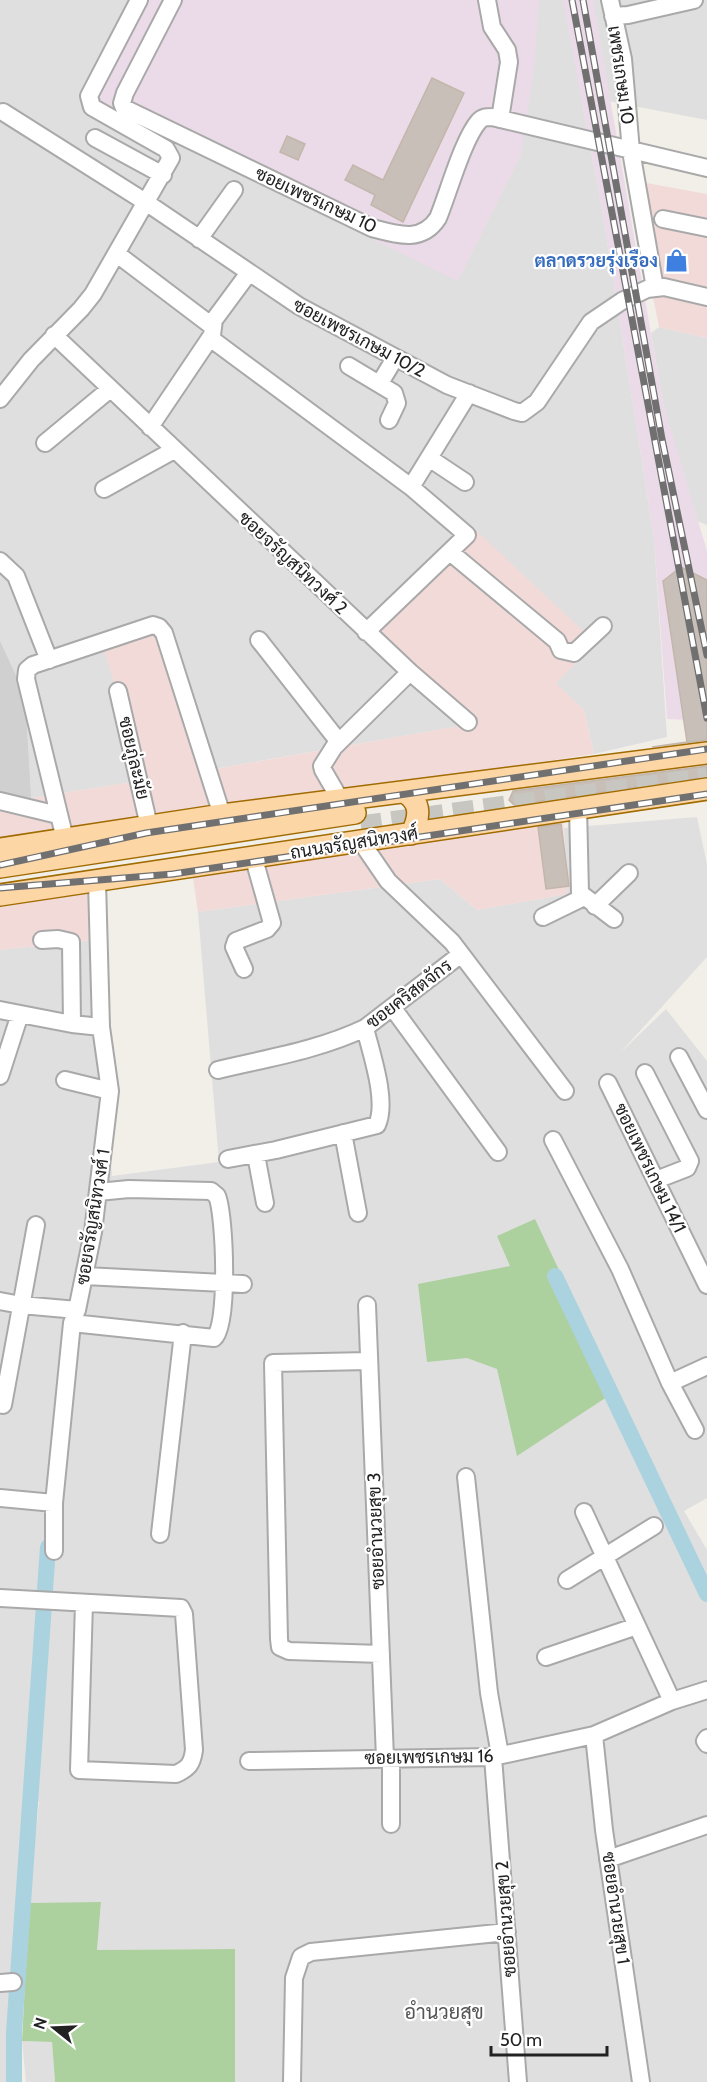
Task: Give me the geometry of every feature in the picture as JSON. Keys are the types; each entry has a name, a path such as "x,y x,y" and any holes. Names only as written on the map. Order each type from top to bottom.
{"main road":[{"path":"0,849 222,815 707,753"},
{"name":"ถนนจรัญสนิทวงศ์","path":"0,867 362,827 411,834 707,789"},
{"path":"404,792 415,800 418,807 416,825 411,834"},
{"name":"ถนนจรัญสนิทวงศ์","path":"0,895 254,859 362,827"},
{"name":"ถนนจรัญสนิทวงศ์","path":"0,880 362,827"}],"street":[{"path":"3,390 81,309 117,254 171,158 166,149 92,107 89,102 88,96 139,0"},
{"name":"ซอยเพชรเกษม 10","path":"173,0 125,93 122,103 124,108 372,228 408,236 422,234 431,229 438,218 478,123 484,117 500,119"},
{"path":"487,0 492,27 507,50 509,62 500,119 707,168"},
{"path":"611,8 628,15 694,0"},
{"name":"เพชรเกษม 10","path":"611,8 623,58 631,151 655,288"},
{"name":"ซอยเพชรเกษม 10/2","path":"3,112 147,203 248,274 299,306 395,358 469,393 522,413 537,402 591,322 622,301 647,289 664,287 707,297"},
{"path":"95,138 163,175"},
{"path":"199,239 234,190"},
{"path":"663,219 707,228"},
{"path":"117,254 211,332 411,487 467,536 366,632"},
{"path":"150,427 248,274"},
{"name":"ซอยจรัญสนิทวงศ์ 2","path":"54,335 366,632 468,722"},
{"path":"380,383 395,358"},
{"path":"349,366 394,393 397,400 389,420"},
{"path":"45,444 110,389"},
{"path":"411,487 469,393"},
{"path":"104,489 174,450"},
{"path":"429,458 465,482"},
{"path":"450,552 557,641 561,650 574,653 603,626"},
{"path":"0,561 16,576 49,660"},
{"path":"65,839 26,679 27,670 141,627 159,627 164,633 222,815"},
{"path":"258,640 339,742"},
{"path":"341,801 322,766 339,742 410,672"},
{"name":"ซอยภู่ละมัย","path":"118,691 149,826"},
{"path":"0,801 58,815"},
{"path":"578,807 579,884 590,902 614,919"},
{"name":"ซอยคริสตจักร","path":"362,827 388,881 452,942 565,1091"},
{"path":"244,969 234,947 236,941 267,929 272,923 254,859"},
{"path":"543,917 590,902 629,873"},
{"name":"ซอยจรัญสนิทวงศ์ 1","path":"54,1551 54,1503 74,1317 85,1276 110,1091 101,1027 97,882"},
{"path":"42,940 58,939 71,942 72,1024"},
{"name":"ซอยคริสตจักร","path":"218,1070 325,1046 365,1028 460,955"},
{"path":"392,1007 498,1152"},
{"path":"0,1010 72,1024 101,1027"},
{"path":"0,1076 20,1014"},
{"path":"228,1159 256,1155 377,1125 381,1114 365,1028"},
{"path":"679,1057 707,1110"},
{"path":"645,1073 690,1161 687,1168 656,1180"},
{"path":"64,1080 110,1091"},
{"name":"ซอยเพชรเกษม 14/1","path":"608,1083 707,1285"},
{"path":"343,1133 358,1213"},
{"path":"553,1140 620,1269 670,1383 695,1430"},
{"path":"256,1155 265,1203"},
{"path":"0,1300 74,1317 183,1334 214,1338 220,1333 224,1283 219,1200 214,1193 129,1189 98,1192"},
{"path":"3,1405 36,1225"},
{"path":"85,1276 243,1284"},
{"name":"ซอยอำนวยสุข 3","path":"367,1305 381,1654 391,1824"},
{"path":"160,1534 183,1334"},
{"path":"369,1361 273,1363 279,1639 280,1647 289,1651 381,1654"},
{"path":"670,1383 707,1366"},
{"name":"ซอยอำนวยสุข 2","path":"466,1478 497,1756 518,2082"},
{"path":"0,1498 54,1503"},
{"path":"584,1512 672,1701"},
{"path":"567,1580 654,1526"},
{"path":"0,1598 181,1608 184,1614 194,1750 191,1765 186,1769 176,1774 79,1770 84,1603"},
{"path":"546,1657 637,1626"},
{"name":"ซอยเพชรเกษม 16","path":"249,1761 497,1756 594,1735 672,1701 707,1690"},
{"name":"ซอยอำนวยสุข 1","path":"594,1735 608,1859 640,2082"},
{"path":"707,1738 705,1741 707,1744"},
{"path":"608,1859 707,1825"},
{"path":"292,2082 294,1978 301,1958 311,1952 507,1932"}],"shaded area":[{"path":"0,0 707,0 707,120 581,96 603,215 654,538 667,737 594,754 584,710 555,683 596,643 461,726 214,769 169,621 145,780 31,798 0,793"},
{"path":"148,0 539,0 534,68 521,155 458,281 104,107 99,96"},
{"path":"563,0 593,0 663,403 707,551 707,721 667,719 654,538 603,215"},
{"name":"ตลาดรวยรุ่งเรือง","path":"630,180 707,194 707,338 659,327"},
{"path":"659,327 707,338 707,525 692,519 663,403 651,333"},
{"path":"467,522 596,643 556,683 584,710 594,754 0,843 0,793 31,798 145,780 100,638 169,621 215,769 460,726 367,642"},
{"path":"0,641 25,695 31,798 0,793"},
{"path":"697,817 707,865 707,957 620,1053 666,1009 707,1061 707,1498 684,1511 707,1550 707,2082 235,2082 235,1949 97,1950 101,1903 29,1903 39,1801 27,1802 13,2082 0,2082 0,950 92,940 112,1176 219,1162 198,912 440,879 477,910 566,894 564,828"},
{"path":"563,820 567,894 477,910 440,879 198,912 193,878"},
{"path":"92,886 92,940 0,950 0,899"},
{"path":"22,2041 52,2042 55,2082 26,2082"}],"green space":[{"path":"535,1219 616,1391 517,1456 497,1369 467,1358 427,1362 418,1284 510,1266 497,1236"},
{"path":"101,1902 97,1950 235,1949 235,2082 55,2082 52,2042 22,2041 29,1903"}],"building":[{"path":"432,78 464,93 403,222 371,205 375,195 345,180 353,165 383,180"},
{"path":"287,136 305,144 298,160 280,152"},
{"path":"681,567 707,580 707,740 652,747 687,742 663,581"},
{"path":"707,766 707,777 514,805 509,800 513,791"},
{"path":"561,824 569,886 546,889 538,827"}],"waterway":[{"path":"555,1276 707,1594"},
{"path":"14,2082 14,2032 48,1547"}],"tunnel":[{"path":"361,826 707,778"}],"railway":[{"path":"572,0 707,718"},
{"path":"583,0 662,439 707,655"},
{"path":"0,865 146,833 707,749"},
{"path":"0,888 173,874 707,794"}],"place":[{"name":"ตลาดรวยรุ่งเรือง","path":"676,261"}],"district":[{"name":"อำนวยสุข","path":"444,2012"}]}
